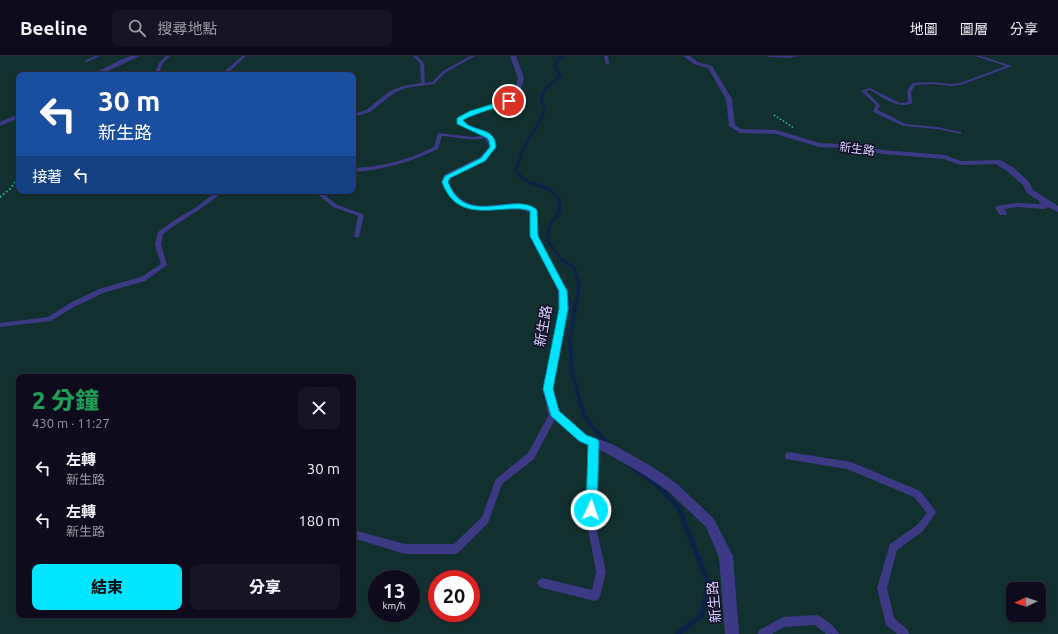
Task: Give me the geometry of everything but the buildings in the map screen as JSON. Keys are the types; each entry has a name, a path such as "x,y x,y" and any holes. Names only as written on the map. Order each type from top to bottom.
{"street":[{"path":"100,72 131,57 137,56"},
{"path":"489,136 466,126 460,122 460,119 472,113 497,106 517,96 521,78 513,56"},
{"name":"新生路","path":"686,56 696,63 710,67 728,99 729,116 732,126 740,131 776,132 819,145 858,147 883,152 944,157 960,162 997,162 1011,170 1026,184 1030,191 1058,210"},
{"path":"0,124 16,117"},
{"name":"新生路","path":"489,136 493,147 483,159 447,177 445,182 449,193 458,201 476,209 517,206 533,210 534,236 563,291 564,309 548,389 554,413 583,438 608,448 627,458 672,487 710,523 726,556 732,634"},
{"path":"1003,213 999,208 1017,205 1044,207 1043,200"}],"lane":[{"path":"86,61 98,56"},
{"path":"157,72 161,63 168,56"},
{"path":"229,72 227,71 244,56"},
{"path":"415,56 422,63 423,85"},
{"path":"356,115 368,111 392,92 405,87 433,83 444,72 473,56"},
{"path":"606,56 608,64"},
{"path":"769,56 790,58 795,56"},
{"path":"959,133 937,128 905,125 889,119 875,111 878,105 863,91 870,89 899,104 910,103 909,92 912,84 961,84 1010,66 977,56"},
{"path":"356,170 392,166 413,159 436,148 440,134 473,138 489,136"},
{"path":"0,325 49,319 72,305 101,291 143,279 164,265 158,244 160,233 197,209 216,194"},
{"path":"321,194 335,206 361,215 357,236"},
{"path":"356,535 405,549 456,549 485,520 499,482 531,456 554,413"},
{"path":"542,583 595,596 601,572 590,522 594,442"},
{"path":"789,456 848,465 916,494 932,513 920,528 893,547 882,588 890,621 904,634"},
{"path":"763,634 784,622 817,620 834,634"}],"path":[{"path":"0,197 10,189 16,181"}],"green space":[{"path":"0,56 1058,56 1058,634 0,634"}],"waterway":[{"path":"521,155 526,143 545,110 542,103 542,94 547,87 561,76 555,67 558,59 562,56"},
{"path":"521,154 516,171 526,181 549,189 559,198 560,211 550,225 547,240 560,258 574,268 577,279"},
{"path":"577,278 579,286 570,338 572,372 584,416 600,436"},
{"path":"600,435 608,445"},
{"path":"626,462 657,485 679,508 708,583 702,615 678,634"}],"route":[{"path":"509,101 465,115 460,119 460,122 466,126 489,136 493,147 483,159 462,171 447,177 445,182 449,193 458,201 476,209 517,206 533,210 534,236 563,291 564,309 548,389 554,413 583,438 594,442 591,510"}]}
